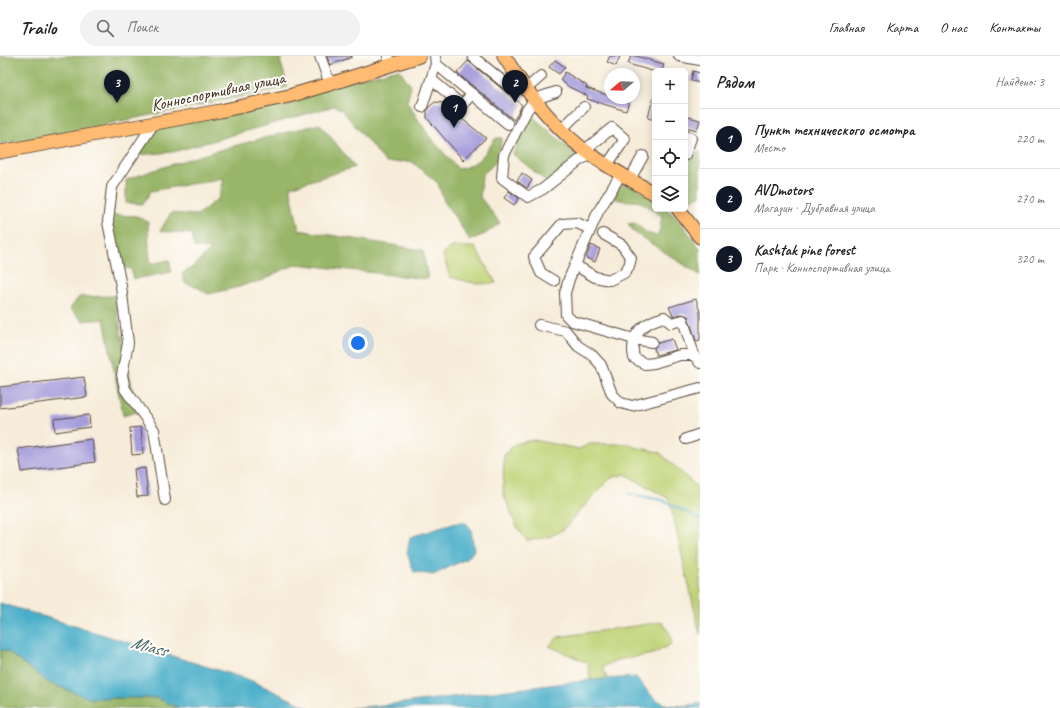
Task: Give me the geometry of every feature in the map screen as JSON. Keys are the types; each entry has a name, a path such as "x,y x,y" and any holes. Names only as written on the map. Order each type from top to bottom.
{"main road":[{"name":"Конноспортивная улица","path":"0,152 289,96 330,84 389,60 417,56"},
{"path":"504,56 523,86 561,130 588,153 652,192"},
{"path":"680,212 700,237"}],"street":[{"path":"320,56 330,84"},
{"path":"679,56 700,60"},
{"path":"473,57 511,88 523,86 541,76"},
{"path":"422,107 432,80 436,60"},
{"path":"436,60 472,94 508,124"},
{"path":"432,80 462,105 472,94"},
{"path":"556,92 535,100 527,110 504,155 502,178 528,197 543,189 581,159 612,128 624,139 606,165"},
{"path":"561,130 584,107"},
{"path":"154,123 112,187 108,222 121,286 128,343 122,375 125,389 154,430 165,500"},
{"path":"688,137 691,138 688,146"},
{"path":"643,156 598,212 575,265 565,293 566,315 572,321 634,339 652,342"},
{"path":"554,281 541,273 534,257 562,224 577,223 590,229"},
{"path":"575,265 595,277 610,280 624,273 629,266 631,258 622,245 603,234"},
{"path":"664,317 671,323 683,320 697,359 680,355 654,364 645,364 634,358 632,347 634,339 646,323 664,317"},
{"path":"566,331 572,321"},
{"path":"539,325 566,331 578,346 592,355 601,365 612,394 621,403 632,406 700,388"},
{"path":"686,438 700,434"}],"green space":[{"path":"0,56 286,56 280,60 288,87 34,139 0,144"},
{"path":"399,69 411,86 407,102 429,136 458,169 476,162 496,138 502,138 497,161 482,175 480,197 500,223 485,234 470,240 444,201 438,183 411,161 386,163 342,110 334,106 173,152 138,155 151,131"},
{"path":"531,115 578,156 547,182 513,154"},
{"path":"320,124 355,167 290,187 299,230 423,250 428,279 297,264 262,281 208,294 197,287 185,283 182,274 194,266 211,249 194,247 192,234 160,231 171,213 197,215 219,198 224,178 151,191 143,204 126,203 126,180 222,149"},
{"path":"689,149 695,153 700,152 700,196 688,200 688,176"},
{"path":"623,184 634,187 652,197 652,209 640,202 614,198 618,188"},
{"path":"656,212 670,212 682,224 700,248 700,275 635,233 628,224 635,223 647,233 657,236 660,229 662,216"},
{"path":"111,215 137,216 148,222 151,264 169,260 172,272 134,279 131,269 114,266"},
{"path":"452,247 475,247 496,283 478,284 450,277 443,254"},
{"path":"114,296 137,412 123,416 104,319 83,321 70,309 79,297"},
{"path":"533,440 579,449 590,444 630,444 634,447 659,452 696,486 700,504 700,634 669,499 625,474 611,478 564,529 549,537 527,541 517,527 503,493 504,455 515,444"},
{"path":"662,622 671,635 671,644 653,654 616,660 603,667 607,679 590,680 588,663 549,646 558,637"},
{"path":"0,650 7,651 49,683 89,698 157,698 179,708 0,708"}],"water":[{"path":"456,523 466,523 471,529 474,550 468,558 433,575 414,572 407,553 410,537"},
{"path":"0,603 250,680 309,708 179,708 157,698 89,698 49,683 7,651 0,650"},
{"path":"636,677 648,692 659,701 676,706 700,703 700,708 351,708 590,680"}],"building":[{"path":"327,56 352,56 352,57 330,65"},
{"path":"610,56 620,56 616,66 607,62"},
{"path":"631,56 636,56 664,64 663,68 652,68 652,71 628,64"},
{"path":"555,60 565,67 559,74 549,67"},
{"path":"468,61 522,105 514,120 457,73"},
{"path":"693,71 700,73 700,83 691,81"},
{"path":"565,72 587,86 586,88 604,94 604,104 628,104 626,111 587,99 588,96 569,87 560,80"},
{"path":"435,102 442,103 486,138 463,160 427,118 427,110"},
{"path":"652,102 652,119 648,118"},
{"path":"688,117 700,120 697,130 688,128"},
{"path":"522,173 532,180 527,188 517,181"},
{"path":"509,191 519,198 514,205 504,198"},
{"path":"591,245 600,249 595,262 586,258"},
{"path":"696,299 700,312 700,340 696,341 688,316 682,314 673,316 669,307"},
{"path":"672,339 676,350 656,355 654,348 658,343"},
{"path":"84,377 87,397 0,408 0,387"},
{"path":"89,415 90,427 55,432 54,419"},
{"path":"141,427 143,454 132,455 130,428"},
{"path":"92,439 95,462 22,472 18,449"},
{"path":"145,468 148,496 137,497 134,469"}],"waterway":[{"path":"629,494 662,500 700,519"}],"place":[{"name":"Kashtak pine forest","path":"117,103"},
{"name":"AVDmotors","path":"515,103"},
{"name":"Пункт технического осмотра","path":"454,128"}],"water label":[{"name":"Miass","path":"149,646"}]}
